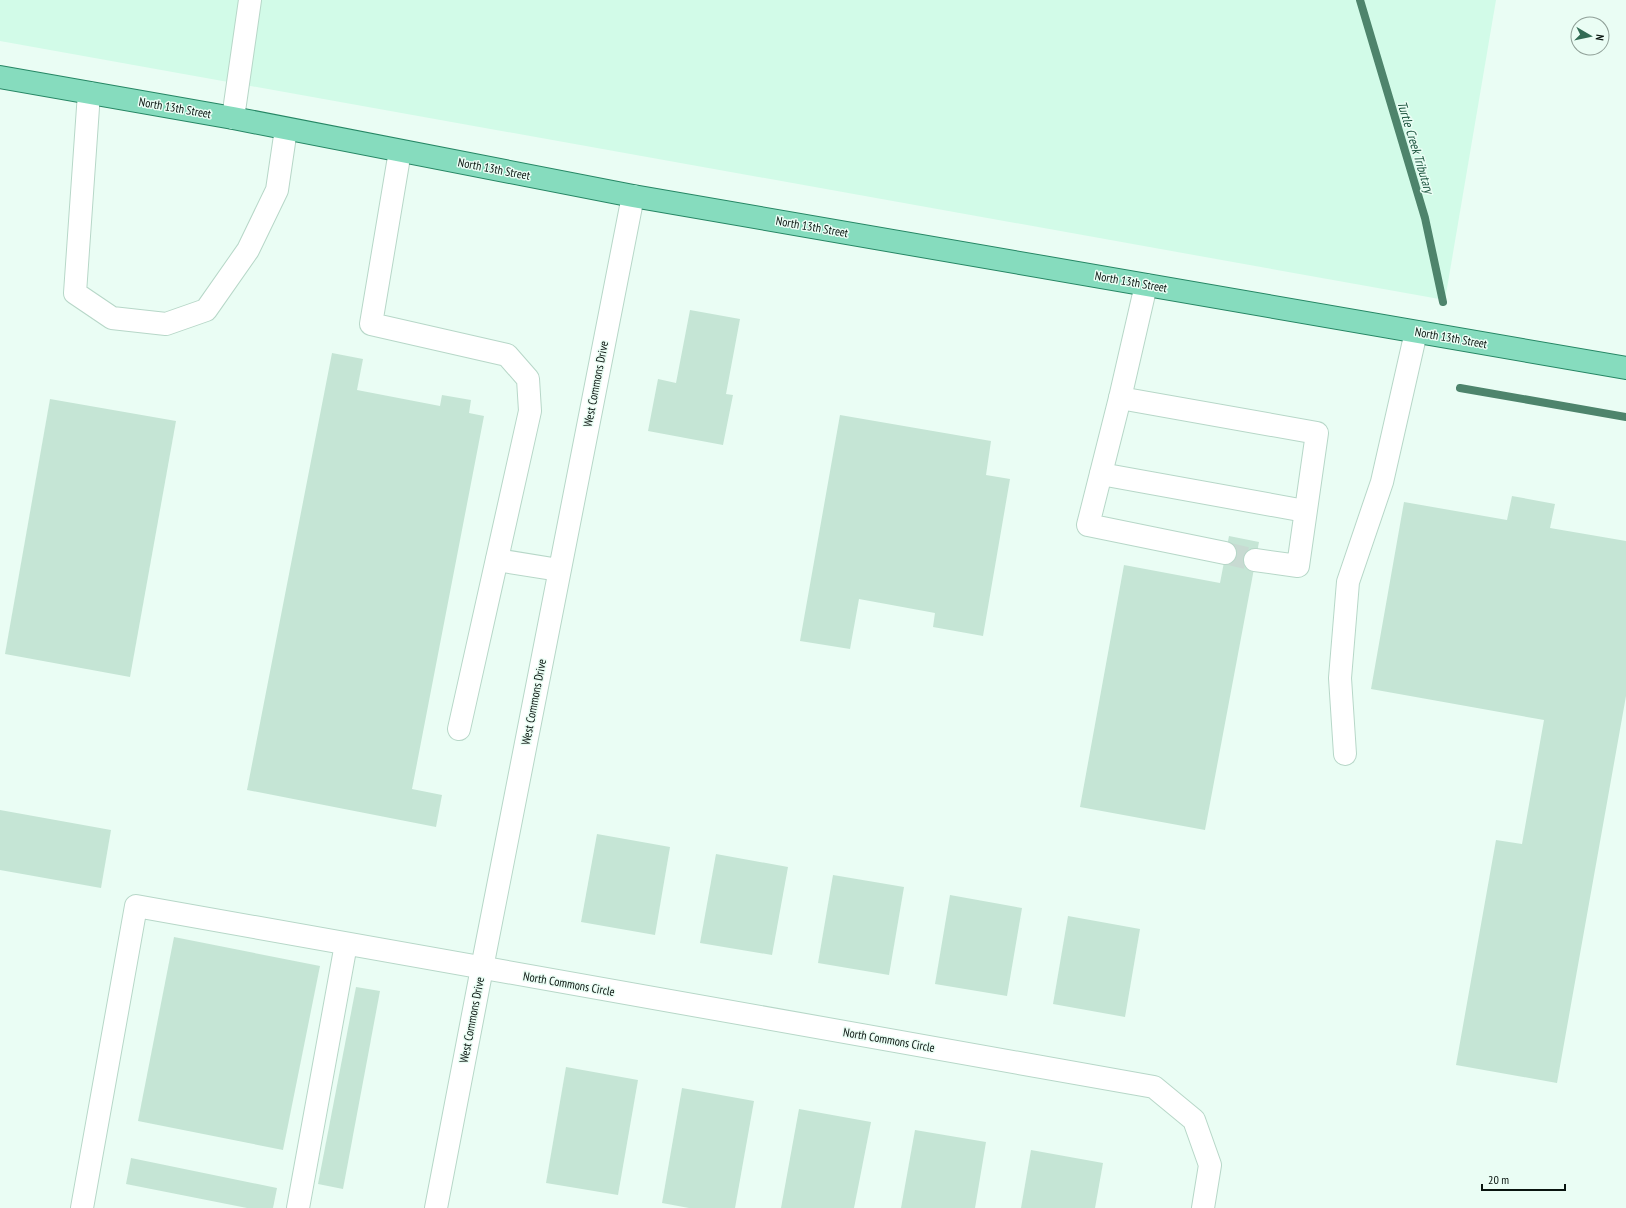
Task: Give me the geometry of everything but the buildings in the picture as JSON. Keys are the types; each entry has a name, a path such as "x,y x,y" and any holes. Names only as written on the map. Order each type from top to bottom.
{"main road":[{"name":"North 13th Street","path":"0,77 233,118 633,196 1626,368"}],"street":[{"path":"233,118 250,0"},
{"path":"89,93 75,293 112,318 166,324 206,310 248,250 277,190 286,129"},
{"path":"400,150 371,324 507,355 528,379 530,411 459,730"},
{"name":"West Commons Drive","path":"436,1208 633,196"},
{"path":"1146,285 1088,526 1225,553"},
{"path":"1345,754 1340,678 1348,582 1382,482 1416,332"},
{"path":"1120,398 1317,433 1298,566 1256,560"},
{"path":"1101,474 1305,511"},
{"path":"497,560 559,570"},
{"name":"North Commons Circle","path":"82,1208 136,906 1154,1087 1194,1120 1210,1165 1203,1208"},
{"path":"298,1208 346,944"}],"shaded area":[{"path":"0,0 1496,0 1445,300 0,41"}],"waterway":[{"name":"Turtle Creek Tributary","path":"1360,0 1425,218 1443,302"},
{"name":"Turtle Creek Tributary","path":"1460,388 1626,417"}],"tunnel":[{"path":"1225,553 1255,560"}]}
